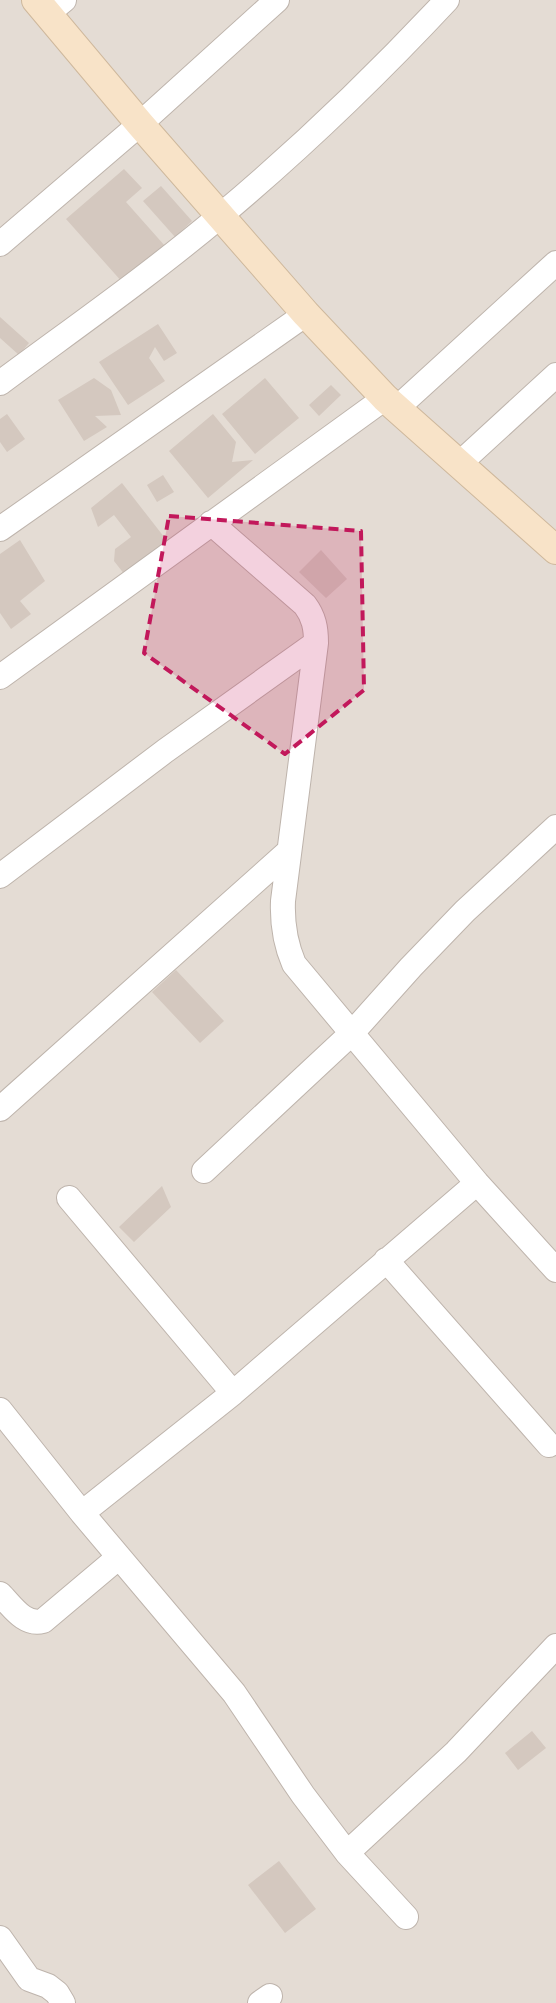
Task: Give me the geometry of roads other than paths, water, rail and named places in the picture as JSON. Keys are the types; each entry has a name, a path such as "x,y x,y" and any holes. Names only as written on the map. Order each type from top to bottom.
{"main road":[{"path":"49,5 140,124 306,314 390,404 556,550"}],"street":[{"path":"0,244 140,124 277,0"},
{"path":"0,382 184,245 221,215 338,111 447,0"},
{"path":"0,677 211,523 390,404 556,263"},
{"path":"0,528 306,314"},
{"path":"459,464 556,375"},
{"path":"211,523 305,605 311,614 316,628 316,643 283,901 282,925 287,948 294,964 476,1182 556,1270"},
{"path":"0,876 165,751 316,643"},
{"path":"204,1171 352,1033 410,967 465,911 556,827"},
{"path":"0,1110 288,852"},
{"path":"82,1513 233,1393 476,1182"},
{"path":"69,1198 233,1393"},
{"path":"386,1260 549,1445"},
{"path":"0,1410 82,1513 234,1693 303,1795 347,1853 406,1917"},
{"path":"0,1594 21,1617 36,1623 43,1622 120,1557"},
{"path":"347,1853 456,1752 556,1646"},
{"path":"0,1938 29,1979 48,1986 57,1993 64,2003"}]}
